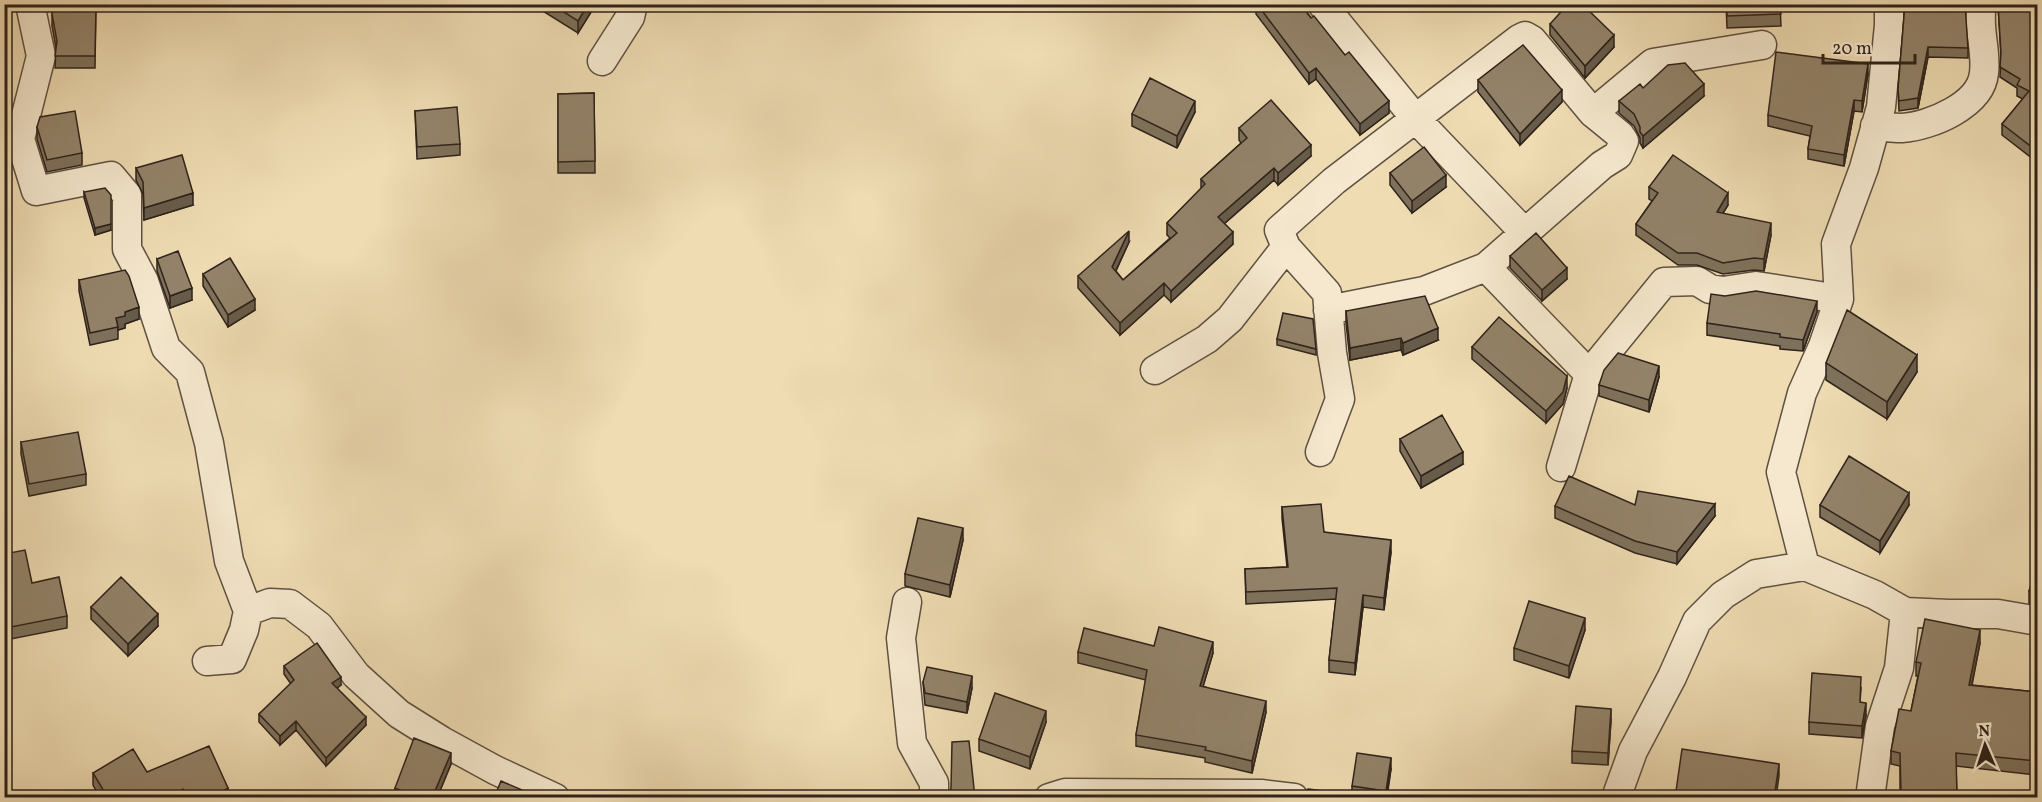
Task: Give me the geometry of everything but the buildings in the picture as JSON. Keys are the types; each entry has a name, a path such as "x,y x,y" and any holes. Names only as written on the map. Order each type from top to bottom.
{"street":[{"path":"30,4 41,56 20,139 36,191 111,176 127,195 127,249 144,281 166,348 190,372 209,443 229,561 248,611 244,630 232,659 207,661"},
{"path":"602,61 630,17 633,4"},
{"path":"1322,4 1415,118 1524,232"},
{"path":"1805,566 1781,472 1802,393 1823,346 1839,299 1836,244 1864,168 1881,106 1889,4"},
{"path":"1875,126 1903,128 1946,117 1969,99 1983,84 1985,70 1980,30 1982,4"},
{"path":"1320,452 1340,399 1332,353 1328,310 1327,292 1286,247 1279,230 1334,181 1525,36 1532,40 1593,113 1624,141 1618,154 1602,165 1486,267 1424,291 1328,310"},
{"path":"1593,113 1653,63 1762,45"},
{"path":"1155,370 1207,339 1230,319 1286,247"},
{"path":"1486,267 1589,374"},
{"path":"1561,467 1589,374 1664,282 1696,281 1710,289 1724,291 1756,286 1839,299"},
{"path":"1616,798 1633,751 1672,677 1697,621 1724,596 1756,574 1805,566 1875,595 1905,612 1998,614 2037,621"},
{"path":"907,602 901,638 912,743 934,783 934,798"},
{"path":"248,611 270,603 290,604 319,626 356,675 399,714 495,770 555,798"},
{"path":"1870,798 1880,726 1899,668 1905,612"},
{"path":"1049,798 1065,793 1261,794 1294,798"}]}
